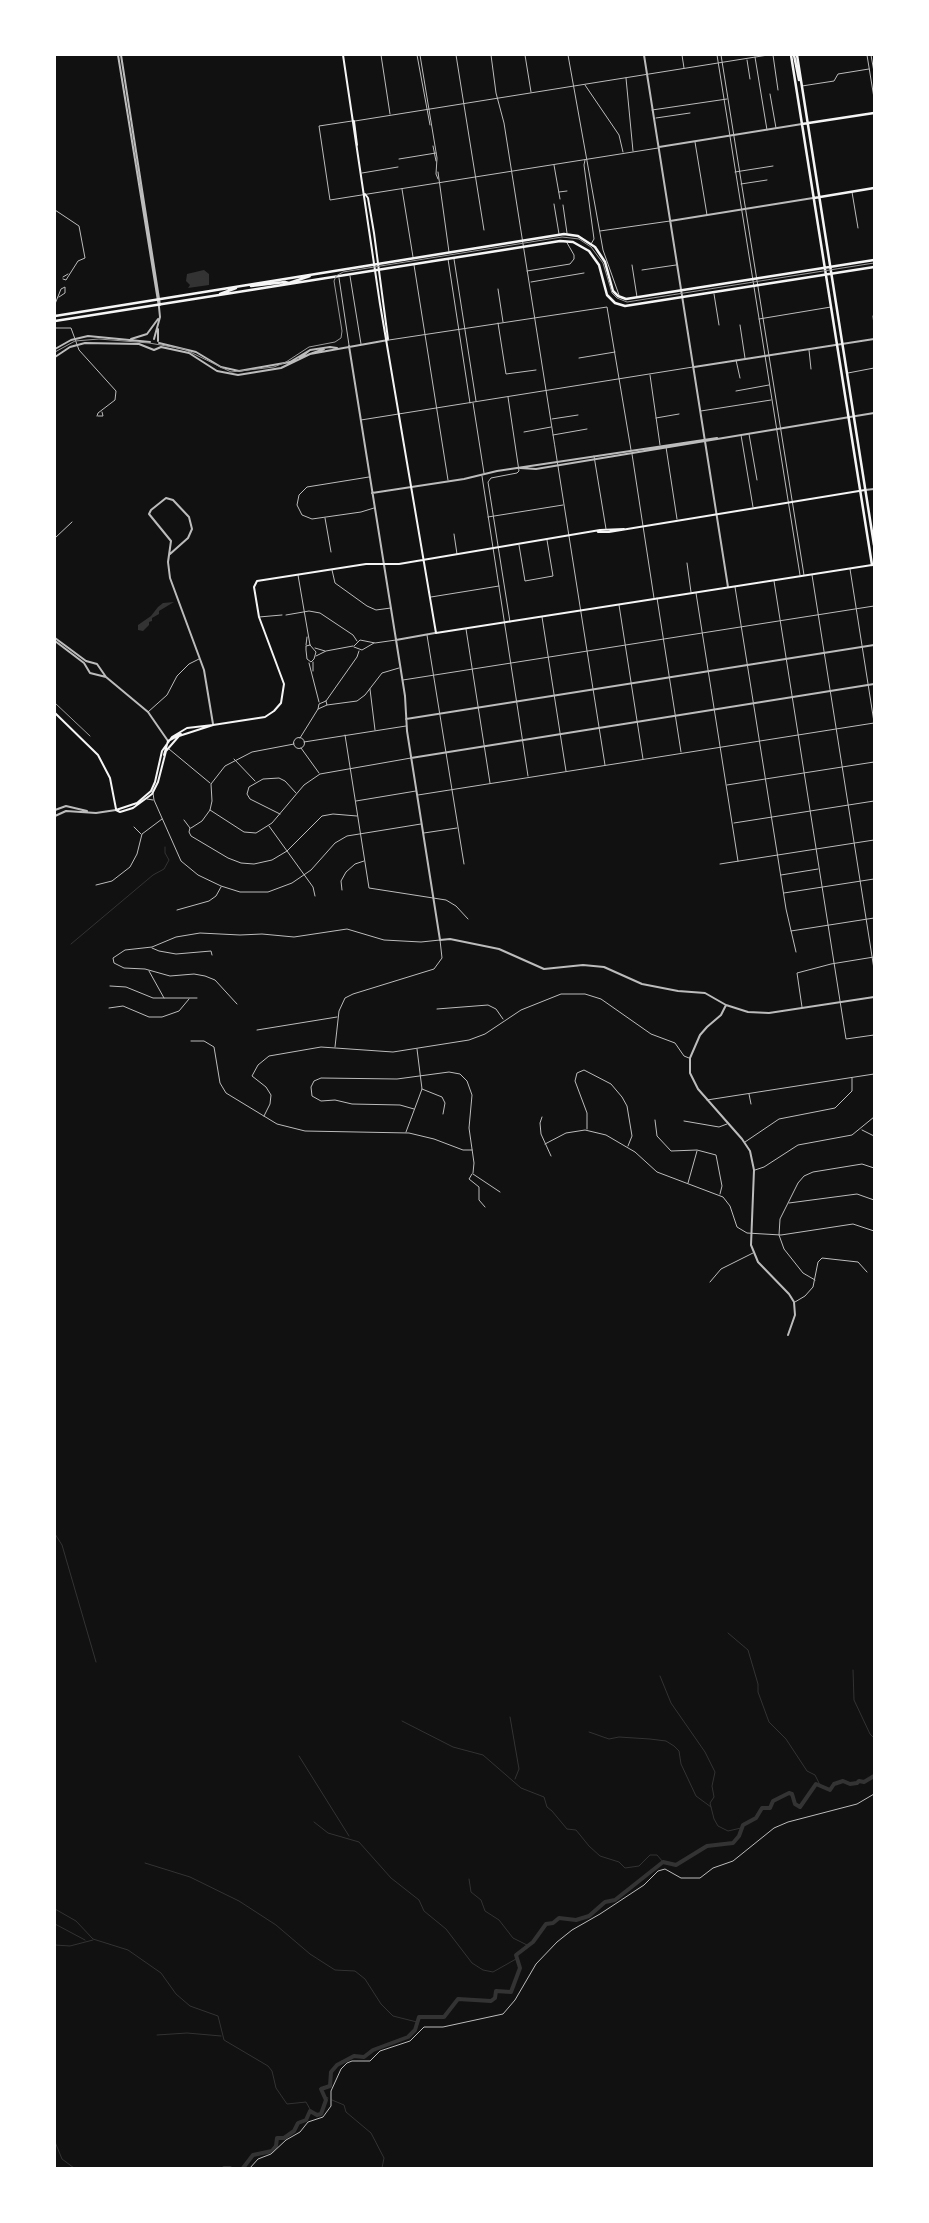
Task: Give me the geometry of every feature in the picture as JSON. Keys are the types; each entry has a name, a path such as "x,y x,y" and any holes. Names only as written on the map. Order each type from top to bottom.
{"main road":[{"path":"343,55 356,124 357,145 374,264 436,633 873,565 802,124 794,55"},
{"path":"794,55 802,86 874,545"},
{"path":"802,124 874,113"},
{"path":"814,198 874,188"},
{"path":"365,194 368,198 379,263 390,335 388,340"},
{"path":"244,286 567,234 578,236 591,244 602,256 613,291 622,298 637,298 874,260"},
{"path":"55,318 159,305 333,276 565,241 573,242 585,248 597,262 606,292 611,299 619,304 633,305 874,267"},
{"path":"333,276 334,271"},
{"path":"55,318 240,286 289,283 313,274"},
{"path":"220,295 240,286"},
{"path":"598,532 865,490"},
{"path":"116,810 140,801 150,792 155,782 160,755 168,741 187,728 265,716 277,709 285,689 283,679 259,617 256,582 371,563 384,564 424,560 624,528"},
{"path":"55,713 98,755 110,778 116,810"},
{"path":"168,741 183,734 213,725"},
{"path":"164,757 168,748 183,734"},
{"path":"116,810 129,809 147,799 154,792 168,741"}],"street":[{"path":"119,55 159,305 158,329 149,346"},
{"path":"381,55 390,115"},
{"path":"417,55 430,126 433,154 436,161"},
{"path":"420,55 427,109"},
{"path":"456,55 484,230"},
{"path":"490,55 512,171 605,765"},
{"path":"525,55 531,93"},
{"path":"568,55 585,159 588,165 603,250 622,298"},
{"path":"644,55 728,587"},
{"path":"682,55 684,68"},
{"path":"717,55 800,576"},
{"path":"721,55 804,576"},
{"path":"768,55 319,126 330,200 802,124"},
{"path":"773,55 778,90"},
{"path":"867,55 874,98"},
{"path":"871,55 874,72"},
{"path":"755,57 767,130"},
{"path":"747,58 750,79"},
{"path":"802,86 834,80 837,75 869,69"},
{"path":"626,78 633,152"},
{"path":"584,84 619,135 624,153"},
{"path":"770,94 776,129"},
{"path":"652,110 728,99"},
{"path":"654,119 690,113"},
{"path":"726,116 730,115"},
{"path":"695,142 707,215"},
{"path":"433,145 436,153 438,183 449,252"},
{"path":"399,159 436,153"},
{"path":"733,157 737,156"},
{"path":"585,159 584,165 594,239 591,244"},
{"path":"554,164 560,199"},
{"path":"362,172 398,166"},
{"path":"735,172 773,166"},
{"path":"741,184 767,180"},
{"path":"738,188 742,187"},
{"path":"402,188 413,258"},
{"path":"559,192 567,191"},
{"path":"852,192 858,228"},
{"path":"600,232 814,198"},
{"path":"554,204 559,235"},
{"path":"563,205 567,234"},
{"path":"55,210 76,223 81,230 85,258 78,261 66,280 63,278 69,274"},
{"path":"527,270 570,264 574,260 574,255 565,241"},
{"path":"749,256 753,255"},
{"path":"448,258 470,403"},
{"path":"454,258 476,402"},
{"path":"414,264 448,481"},
{"path":"632,265 637,298"},
{"path":"642,270 677,265"},
{"path":"529,282 584,273"},
{"path":"350,274 361,344"},
{"path":"335,1047 340,1005 350,995 437,967 442,958 406,726 396,640 360,420 339,276"},
{"path":"498,289 503,322"},
{"path":"714,292 719,325"},
{"path":"55,304 59,297"},
{"path":"756,303 760,302"},
{"path":"154,339 196,352 221,367 239,370 290,362 310,350 349,346 603,307 609,310 681,753"},
{"path":"759,319 831,307"},
{"path":"55,311 55,318"},
{"path":"873,316 874,325"},
{"path":"130,339 147,334 160,317"},
{"path":"498,323 506,374 536,370"},
{"path":"740,325 745,359"},
{"path":"55,328 69,327 79,350 115,390 116,399 102,412"},
{"path":"158,329 159,347"},
{"path":"761,335 766,335"},
{"path":"55,349 95,336 150,342"},
{"path":"360,420 874,339"},
{"path":"55,357 76,341 149,346 154,350 159,347 189,353 217,370 232,374 281,368 310,354 335,347"},
{"path":"809,349 812,369"},
{"path":"299,360 310,350"},
{"path":"579,358 616,352"},
{"path":"736,360 740,378"},
{"path":"847,373 874,368"},
{"path":"650,374 660,446"},
{"path":"769,382 773,381"},
{"path":"736,391 769,385"},
{"path":"508,397 520,468 518,473 492,477 489,480 510,622"},
{"path":"700,411 772,400"},
{"path":"473,402 488,517 528,777"},
{"path":"772,403 776,402"},
{"path":"656,418 679,414"},
{"path":"372,493 520,468 558,464 874,414"},
{"path":"551,419 578,415"},
{"path":"524,432 552,427"},
{"path":"553,435 587,429"},
{"path":"749,433 757,480"},
{"path":"741,435 753,508"},
{"path":"632,452 660,446 666,447"},
{"path":"666,447 677,520"},
{"path":"594,458 606,530"},
{"path":"369,477 312,486 302,490 297,501 301,514 311,519 374,508"},
{"path":"865,490 874,489"},
{"path":"170,554 179,545 190,534 190,520 173,500 165,498 149,514 174,546 179,545"},
{"path":"488,517 564,505"},
{"path":"325,518 331,552"},
{"path":"55,538 72,522"},
{"path":"454,534 457,555"},
{"path":"519,545 524,581 553,576 547,540"},
{"path":"171,541 168,564 172,583 206,676 213,725"},
{"path":"796,550 800,549"},
{"path":"687,563 691,593"},
{"path":"417,795 874,723 850,568"},
{"path":"332,569 336,584 367,606 379,610 391,608"},
{"path":"298,574 310,645 326,651"},
{"path":"812,574 874,969"},
{"path":"774,580 846,1039 874,1035"},
{"path":"430,597 499,586"},
{"path":"735,586 790,931 796,952"},
{"path":"696,592 738,861"},
{"path":"619,604 643,759"},
{"path":"402,680 874,606"},
{"path":"286,615 315,611 324,614 353,635 357,641 375,643 436,633"},
{"path":"259,617 282,615"},
{"path":"542,617 566,771"},
{"path":"466,629 490,783"},
{"path":"427,634 464,864"},
{"path":"294,744 295,739 300,738 318,710 319,704 306,646 307,636"},
{"path":"55,640 90,663 96,662 106,677 148,712 168,741"},
{"path":"55,640 87,667 88,672 106,677"},
{"path":"354,646 357,641"},
{"path":"359,650 375,643"},
{"path":"306,646 310,645"},
{"path":"406,719 874,645"},
{"path":"315,657 326,651 354,646 359,650"},
{"path":"313,671 314,648"},
{"path":"319,704 326,701 357,657 359,650"},
{"path":"148,712 168,695 176,676 189,664 200,659"},
{"path":"309,662 314,661"},
{"path":"87,667 90,663"},
{"path":"94,674 99,668"},
{"path":"318,710 327,705 357,701 382,673 400,668"},
{"path":"210,810 248,833 256,833 268,826 280,814 306,782 320,774 446,752 874,684"},
{"path":"370,688 375,730"},
{"path":"326,701 327,705"},
{"path":"304,742 406,726"},
{"path":"345,735 364,861 370,888 434,898 454,904 468,919"},
{"path":"300,738 304,742"},
{"path":"301,748 304,742"},
{"path":"294,744 297,748 301,748 320,774"},
{"path":"190,828 202,821 210,810 212,801 211,784 225,766 234,759 263,749 294,744"},
{"path":"168,748 211,784"},
{"path":"234,759 255,782"},
{"path":"727,785 874,762"},
{"path":"280,814 258,804 249,797 248,789 255,782 279,778 285,781 296,794"},
{"path":"355,801 417,791"},
{"path":"154,792 154,800 181,861 190,870 221,886 240,892 263,892 287,886 304,875 338,841 347,836 422,824"},
{"path":"147,799 154,800"},
{"path":"733,824 874,801"},
{"path":"55,810 68,806 90,812"},
{"path":"55,816 66,811 116,810"},
{"path":"184,820 190,828 189,832 228,858 245,864 263,863 287,851 322,816 333,814 357,816"},
{"path":"96,885 112,881 130,867 137,854 142,834 163,818"},
{"path":"268,826 313,888 315,896"},
{"path":"134,827 142,834"},
{"path":"423,833 457,828"},
{"path":"720,864 874,840"},
{"path":"342,890 341,881 346,872 355,864 364,861"},
{"path":"781,875 819,869"},
{"path":"784,893 874,879"},
{"path":"177,910 211,900 221,886"},
{"path":"790,931 874,918"},
{"path":"237,1004 229,993 208,976 194,974 170,976 149,970 122,968 115,964 112,959 114,955 123,951 152,947 179,936 202,933 266,934 294,937 343,928 356,930 384,940 421,942 452,940 498,949 544,968 582,965 604,967 642,984 678,992 705,993 726,1006 757,1013 874,997"},
{"path":"152,947 158,952 171,954 211,951 212,955"},
{"path":"802,1008 797,976 801,971 834,963 873,957"},
{"path":"149,970 164,998"},
{"path":"110,986 126,987 152,997 197,998"},
{"path":"264,1116 270,1104 270,1095 266,1087 252,1077 260,1062 277,1053 317,1047 383,1052 473,1039 485,1034 504,1020 558,994 589,994 605,1001 654,1036 675,1043 684,1056 690,1058"},
{"path":"109,1008 123,1006 149,1017 162,1017 179,1011 189,999"},
{"path":"111,1002 114,1006"},
{"path":"437,1009 488,1005 496,1009 504,1020"},
{"path":"726,1006 721,1015 703,1031 690,1058 691,1079 707,1100 745,1142 751,1155 754,1170 750,1234 753,1253 760,1265 789,1294 794,1302 795,1315 788,1335"},
{"path":"257,1030 338,1017"},
{"path":"191,1041 204,1041 212,1045 220,1083 224,1091 264,1116 286,1127 305,1131 406,1133 434,1139 463,1150 472,1150"},
{"path":"406,1133 422,1088 416,1048"},
{"path":"588,1130 587,1113 576,1077 579,1072 585,1070 616,1088 627,1106 632,1136 628,1147"},
{"path":"414,1109 402,1105 352,1104 335,1100 321,1101 314,1097 311,1090 314,1081 322,1078 382,1080 454,1072 467,1081 472,1096 469,1128 474,1163 469,1179 479,1187 479,1200 486,1207"},
{"path":"707,1100 874,1074"},
{"path":"745,1142 779,1119 835,1108 852,1091 852,1077"},
{"path":"422,1088 442,1097 445,1102 443,1114"},
{"path":"749,1094 751,1104"},
{"path":"542,1117 540,1127 551,1156"},
{"path":"754,1170 764,1167 798,1145 850,1136 874,1117"},
{"path":"654,1120 658,1137 673,1152 697,1150 712,1152 717,1156 722,1187 720,1195"},
{"path":"684,1121 719,1127 727,1123"},
{"path":"861,1129 874,1136"},
{"path":"545,1144 568,1133 588,1130 608,1135 628,1147 657,1172 720,1195 729,1203 737,1227 750,1234 779,1235 853,1224 874,1231"},
{"path":"687,1184 697,1150"},
{"path":"815,1280 806,1276 797,1266 784,1249 779,1235 780,1222 798,1183 809,1173 862,1164 874,1168"},
{"path":"472,1174 500,1192"},
{"path":"788,1203 796,1204 857,1194 874,1200"},
{"path":"710,1282 721,1269 753,1253"},
{"path":"794,1302 808,1293 815,1280 818,1262 823,1257 841,1262 858,1262 867,1272"},
{"path":"250,2168 256,2161 272,2154 286,2140 300,2132 308,2122 323,2117 331,2106 331,2091 341,2069 347,2063 352,2061 370,2061 380,2051 410,2040 424,2027 443,2027 503,2014 515,2000 533,1968 558,1942 569,1932 644,1885 661,1870 668,1870 684,1878 700,1878 714,1868 733,1861 768,1831 781,1825 857,1804 874,1794"}],"shaded area":[{"path":"204,270 209,274 209,285 188,288 190,285 186,281 187,274"},
{"path":"174,602 159,611 159,614 152,618 152,621 149,622 149,625 143,631 138,630 138,625 151,616 163,603"}],"waterway":[{"path":"71,944 153,875 164,869 169,860 165,853 165,847"},
{"path":"55,1534 62,1545 96,1662"},
{"path":"728,1633 748,1650 758,1684 758,1692 769,1722 786,1739 807,1771 815,1775 820,1785"},
{"path":"853,1670 854,1700 870,1734 874,1738"},
{"path":"660,1676 671,1703 705,1752 715,1772 712,1786 714,1797 710,1803 714,1819 718,1826 728,1831 741,1828"},
{"path":"510,1717 519,1769 515,1779"},
{"path":"402,1721 453,1747 483,1755 521,1788 544,1797 547,1807 567,1829 576,1830 600,1856 619,1862 625,1868 639,1866 650,1855 657,1855 663,1862"},
{"path":"589,1732 609,1739 619,1737 666,1741 679,1751 681,1764 696,1796 711,1807"},
{"path":"299,1756 349,1836"},
{"path":"243,2168 253,2155 272,2151 276,2146 277,2138 284,2138 294,2131 298,2123 306,2120 310,2111 317,2115 321,2114 326,2100 321,2089 330,2086 331,2072 337,2065 354,2056 364,2057 373,2050 408,2037 415,2030 419,2017 444,2017 458,1999 491,2001 495,1998 496,1991 511,1992 520,1968 516,1955 533,1942 546,1924 553,1923 559,1918 576,1920 589,1916 605,1902 615,1900 663,1862 676,1865 707,1846 733,1843 739,1836 743,1825 756,1818 762,1808 770,1808 773,1801 789,1793 792,1794 795,1804 800,1807 816,1784 830,1790 834,1784 843,1781 850,1784 859,1781 864,1782 874,1776"},
{"path":"314,1822 328,1833 359,1842 391,1878 419,1900 424,1911 446,1929 472,1963 483,1970 493,1972 516,1959"},
{"path":"145,1863 190,1877 239,1901 276,1925 310,1954 335,1970 355,1971 365,1979 381,2004 393,2016 417,2022"},
{"path":"469,1879 471,1892 481,1900 485,1911 499,1920 513,1938 527,1945"},
{"path":"55,1909 76,1921 93,1939 128,1950 161,1973 176,1994 190,2006 218,2016 224,2040 268,2066 272,2071 276,2088 287,2104 306,2102 311,2111"},
{"path":"55,1924 85,1940"},
{"path":"55,1945 70,1946 93,1940"},
{"path":"157,2035 187,2033 221,2036"},
{"path":"332,2100 344,2105 346,2112 371,2133 384,2158 382,2168"},
{"path":"55,2142 62,2159 74,2168"},
{"path":"224,2168 230,2168"}],"tram line":[{"path":"55,352 75,341 99,339 149,343 184,349 231,372 274,367 286,362 309,347 335,342 341,338 342,331 334,281 336,276 343,272 562,237 579,239 591,247 603,263 612,293 617,298 627,302 874,263"},
{"path":"55,703 90,736"}]}
